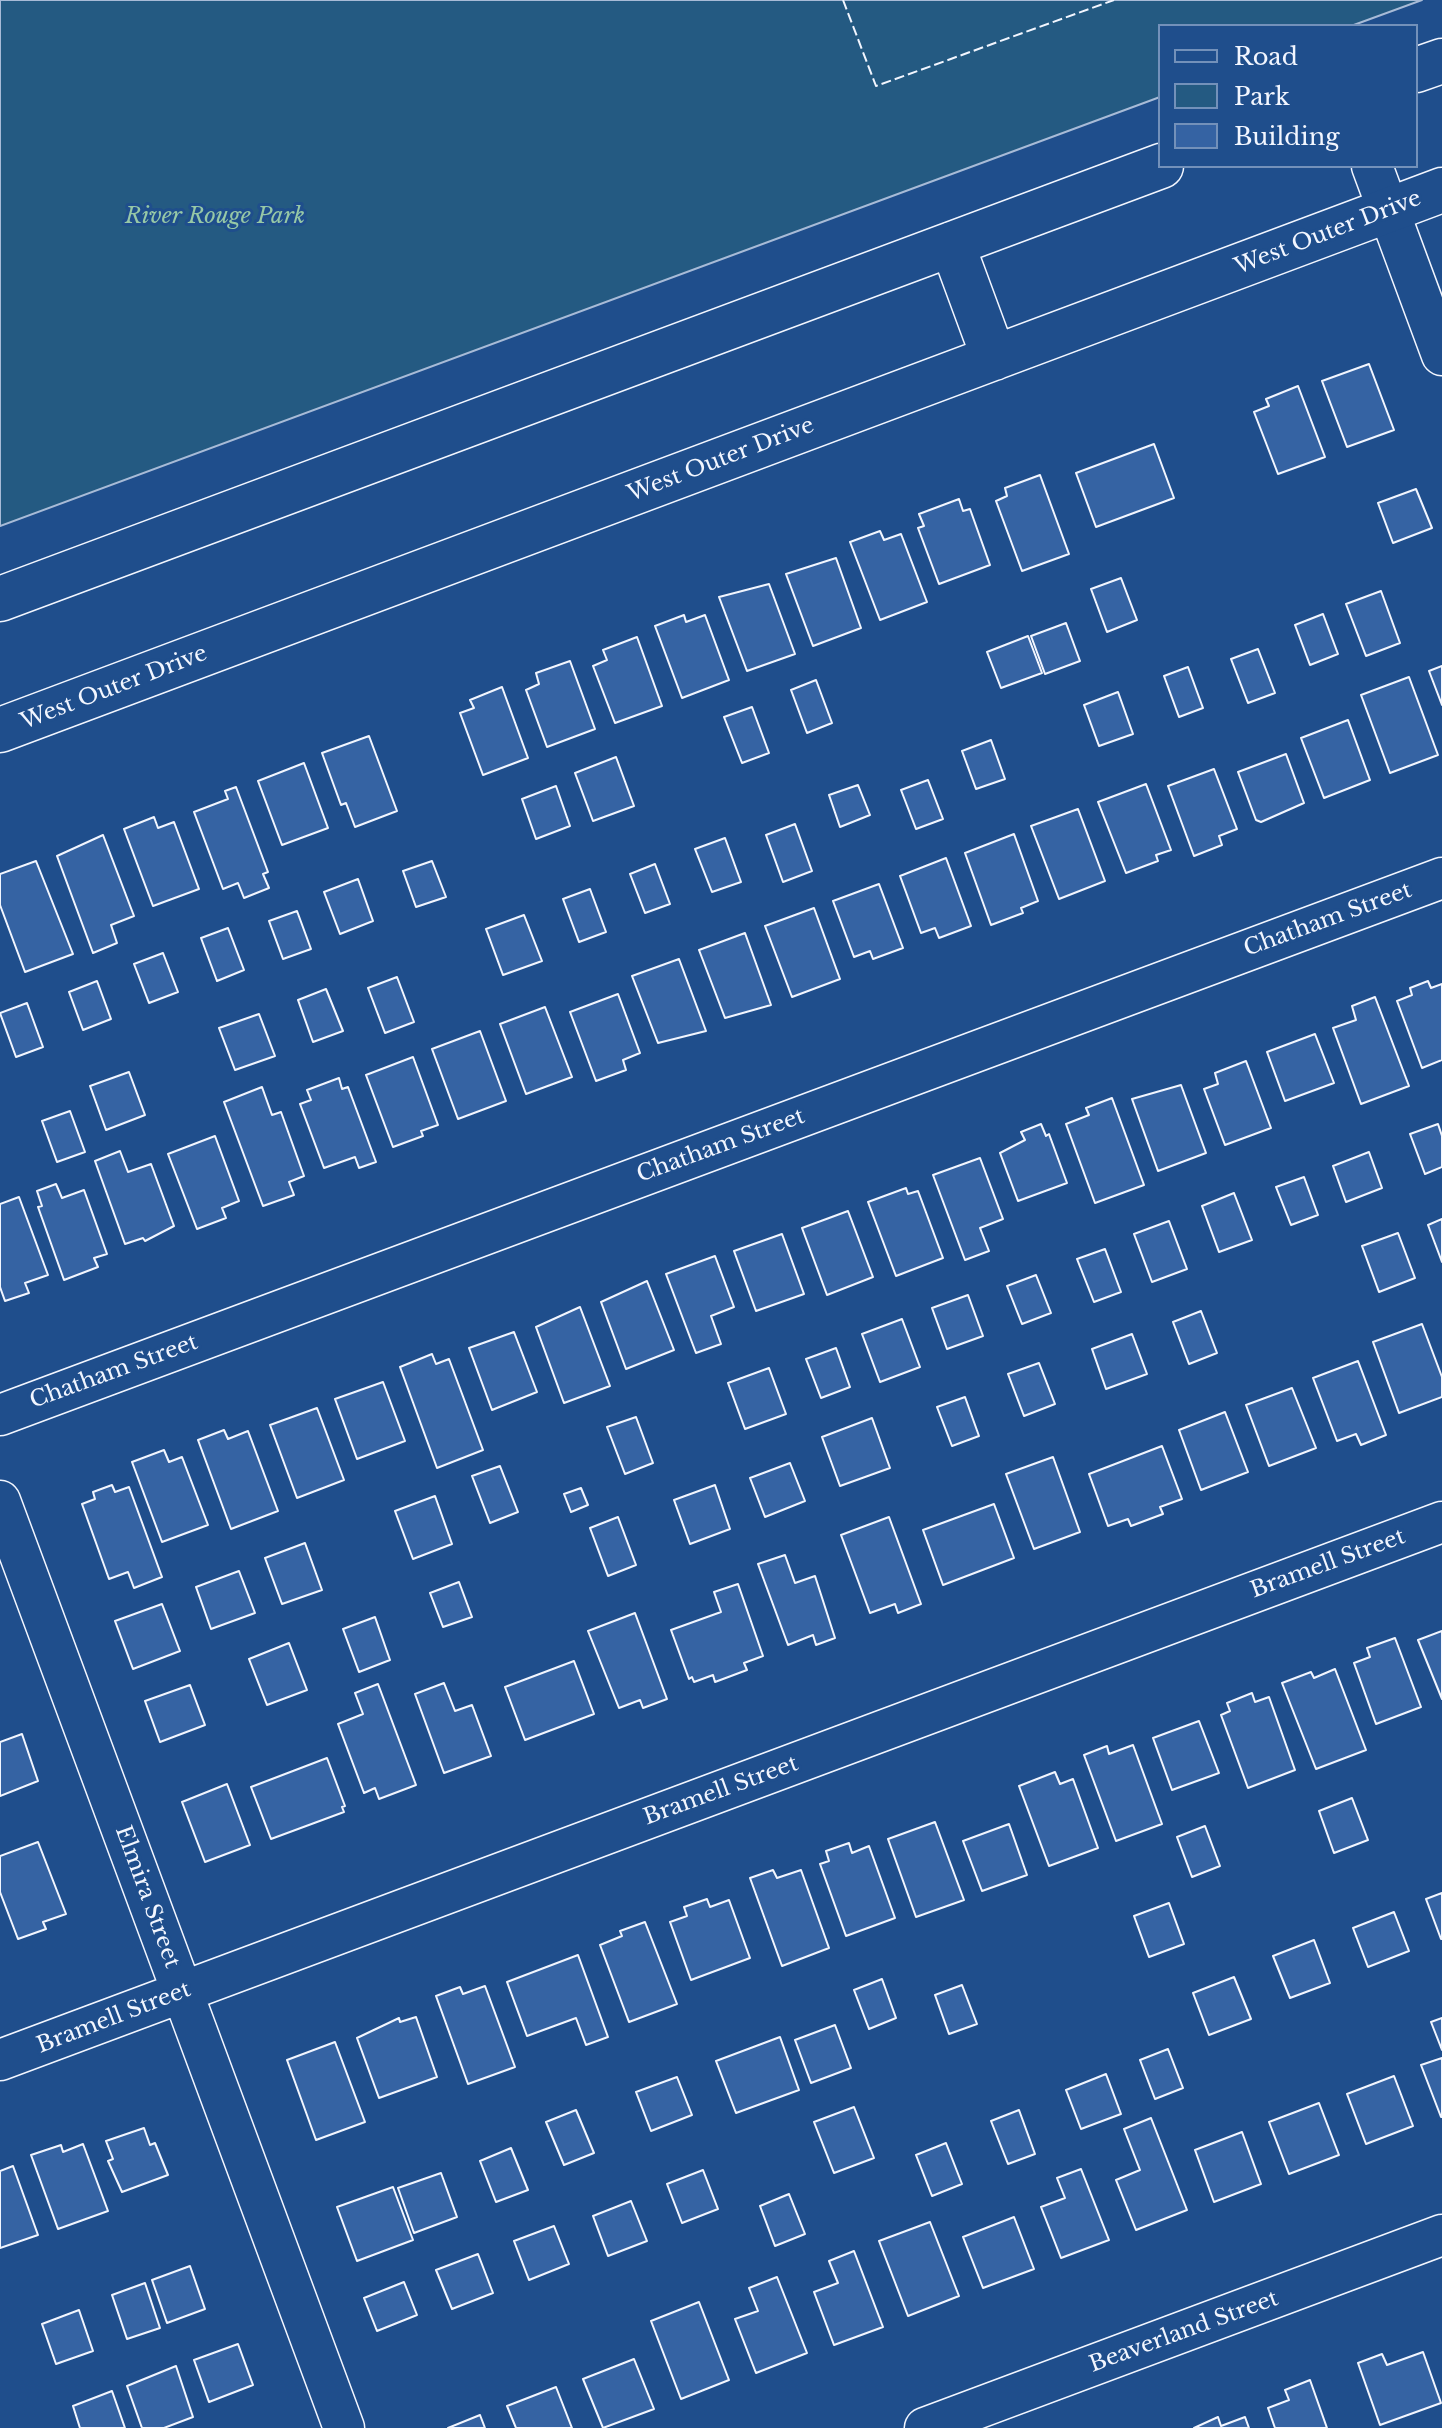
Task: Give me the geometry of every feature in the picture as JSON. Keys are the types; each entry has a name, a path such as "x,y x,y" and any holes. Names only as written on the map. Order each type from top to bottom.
{"main road":[{"path":"1418,69 1442,61"},
{"path":"0,599 1158,167"},
{"name":"West Outer Drive","path":"0,730 1442,190"},
{"path":"952,244 994,358"}],"street":[{"path":"1373,168 1442,355"},
{"name":"Chatham Street","path":"0,1415 1442,878"},
{"name":"Elmira Street","path":"0,1501 344,2428"},
{"name":"Bramell Street","path":"0,2060 1442,1522"},
{"name":"Beaverland Street","path":"925,2428 1442,2235"}],"green space":[{"name":"River Rouge Park","path":"0,0 1422,0 1356,24 1158,24 1158,98 0,526"}],"building":[{"path":"1369,364 1394,430 1347,447 1322,381"},
{"path":"1298,386 1325,457 1278,474 1254,412 1269,406 1266,399"},
{"path":"1154,444 1174,498 1096,527 1076,473"},
{"path":"1040,475 1069,554 1022,571 996,501 1007,496 1005,488"},
{"path":"1416,489 1432,528 1393,543 1378,503"},
{"path":"959,499 963,511 970,509 990,565 939,584 918,528 924,526 919,514"},
{"path":"880,531 884,540 901,534 927,602 880,620 850,542"},
{"path":"836,558 861,628 813,646 786,574"},
{"path":"1121,578 1137,620 1107,632 1091,589"},
{"path":"769,584 795,654 747,671 719,597"},
{"path":"1381,591 1400,643 1366,656 1346,604"},
{"path":"1323,614 1338,654 1310,665 1295,625"},
{"path":"684,615 686,622 705,615 729,680 682,698 655,626"},
{"path":"1066,623 1080,661 1045,674 1031,636"},
{"path":"1028,636 1042,673 1001,688 987,652"},
{"path":"637,637 662,706 615,723 593,666 607,660 603,650"},
{"path":"1258,649 1275,693 1248,703 1231,659"},
{"path":"570,661 595,729 547,747 526,690 539,684 536,673"},
{"path":"1442,666 1442,705 1429,671"},
{"path":"1188,667 1203,708 1179,717 1164,676"},
{"path":"1409,677 1438,755 1390,773 1361,695"},
{"path":"816,680 832,723 807,733 791,690"},
{"path":"502,687 528,758 483,775 460,713 474,708 470,700"},
{"path":"1118,692 1133,734 1099,746 1084,705"},
{"path":"752,707 769,753 742,763 724,717"},
{"path":"1348,720 1370,780 1324,798 1301,738"},
{"path":"369,736 397,811 355,827 346,803 341,805 322,753"},
{"path":"991,740 1005,779 976,789 962,751"},
{"path":"1286,754 1304,803 1261,822 1256,820 1238,772"},
{"path":"616,757 634,806 593,821 575,773"},
{"path":"304,763 328,828 282,845 258,781"},
{"path":"1214,769 1237,829 1219,836 1222,845 1194,856 1168,786"},
{"path":"928,780 943,819 916,829 901,790"},
{"path":"1146,784 1171,850 1156,855 1158,861 1126,873 1098,802"},
{"path":"858,785 870,815 840,827 829,795"},
{"path":"556,786 570,826 536,839 522,799"},
{"path":"236,787 268,872 263,874 269,888 244,898 238,883 223,889 194,812 228,799 225,791"},
{"path":"1078,809 1105,881 1059,899 1031,826"},
{"path":"154,817 158,828 174,822 199,889 153,906 124,829"},
{"path":"795,824 812,871 783,882 766,835"},
{"path":"1014,834 1038,901 1021,908 1023,913 991,925 965,853"},
{"path":"103,835 134,916 111,925 117,943 93,953 57,856"},
{"path":"725,838 741,882 712,892 695,849"},
{"path":"946,858 971,926 939,938 935,928 921,933 900,876"},
{"path":"36,861 73,954 25,972 0,905 0,874"},
{"path":"432,861 446,897 416,907 403,871"},
{"path":"655,864 670,904 645,913 630,874"},
{"path":"358,879 373,921 340,934 324,892"},
{"path":"879,884 903,948 873,959 870,951 854,957 833,901"},
{"path":"590,889 606,932 579,942 563,899"},
{"path":"814,908 840,979 792,997 765,926"},
{"path":"297,911 311,949 283,959 269,921"},
{"path":"524,915 542,961 503,975 486,929"},
{"path":"228,928 244,970 217,981 201,938"},
{"path":"745,933 771,1005 725,1018 699,950"},
{"path":"163,953 178,992 149,1003 134,964"},
{"path":"679,959 706,1031 658,1043 632,976"},
{"path":"397,977 414,1022 385,1033 368,988"},
{"path":"97,981 111,1019 83,1030 69,992"},
{"path":"1428,981 1431,988 1442,984 1442,1060 1422,1068 1397,1001 1412,995 1410,988"},
{"path":"326,989 343,1031 313,1042 298,1000"},
{"path":"618,994 640,1053 623,1060 626,1070 596,1081 570,1012"},
{"path":"1375,997 1409,1086 1361,1104 1333,1028 1356,1020 1352,1006"},
{"path":"27,1003 43,1047 16,1057 0,1013"},
{"path":"545,1007 572,1077 526,1094 500,1024"},
{"path":"259,1014 275,1056 235,1070 219,1028"},
{"path":"480,1031 506,1101 458,1119 432,1049"},
{"path":"1315,1034 1334,1083 1285,1101 1267,1052"},
{"path":"413,1057 438,1125 421,1131 423,1136 393,1147 366,1075"},
{"path":"1246,1061 1271,1128 1225,1145 1204,1089 1218,1084 1215,1073"},
{"path":"129,1072 145,1115 106,1130 90,1086"},
{"path":"339,1078 342,1089 348,1087 376,1162 359,1168 355,1157 324,1168 300,1104 311,1100 307,1090"},
{"path":"1181,1085 1206,1153 1158,1171 1132,1099"},
{"path":"262,1087 272,1115 281,1112 304,1176 289,1182 294,1195 263,1206 224,1102"},
{"path":"1112,1098 1144,1185 1095,1203 1066,1124 1089,1115 1086,1108"},
{"path":"70,1111 85,1152 57,1162 42,1121"},
{"path":"1041,1124 1046,1136 1049,1134 1067,1183 1018,1201 1000,1153 1025,1140 1021,1132"},
{"path":"1438,1124 1442,1136 1442,1167 1425,1174 1410,1134"},
{"path":"215,1136 239,1201 222,1208 226,1218 197,1229 168,1154"},
{"path":"120,1151 128,1172 151,1164 174,1226 145,1241 143,1238 125,1244 95,1161"},
{"path":"1369,1152 1382,1188 1346,1202 1333,1166"},
{"path":"980,1158 1003,1219 980,1228 989,1251 965,1260 933,1175"},
{"path":"1304,1177 1318,1215 1291,1225 1276,1187"},
{"path":"56,1184 62,1198 84,1190 107,1254 94,1258 98,1267 64,1280 38,1207 42,1206 37,1191"},
{"path":"906,1188 908,1194 918,1191 943,1258 896,1276 868,1202"},
{"path":"1234,1193 1252,1240 1219,1252 1202,1206"},
{"path":"19,1197 48,1275 25,1283 29,1293 5,1301 0,1287 0,1204"},
{"path":"848,1211 873,1277 827,1295 802,1228"},
{"path":"1442,1219 1442,1262 1428,1225"},
{"path":"1169,1221 1187,1269 1152,1282 1134,1234"},
{"path":"1398,1233 1415,1278 1379,1292 1362,1246"},
{"path":"782,1234 804,1294 756,1311 734,1251"},
{"path":"1105,1249 1121,1292 1094,1302 1077,1259"},
{"path":"715,1256 734,1307 711,1316 721,1344 696,1353 666,1274"},
{"path":"1036,1275 1051,1313 1022,1324 1007,1286"},
{"path":"647,1281 674,1350 626,1369 601,1302"},
{"path":"968,1295 983,1336 947,1349 932,1308"},
{"path":"580,1307 610,1386 564,1403 536,1327"},
{"path":"1201,1311 1217,1353 1189,1364 1173,1322"},
{"path":"902,1319 920,1367 880,1382 862,1334"},
{"path":"1422,1324 1442,1377 1442,1397 1399,1413 1373,1342"},
{"path":"514,1332 537,1392 492,1410 469,1348"},
{"path":"1132,1334 1147,1374 1106,1389 1092,1349"},
{"path":"836,1348 850,1387 821,1398 806,1359"},
{"path":"432,1354 436,1364 449,1359 483,1450 437,1468 400,1367"},
{"path":"1358,1361 1386,1435 1361,1445 1356,1434 1337,1441 1313,1378"},
{"path":"1039,1363 1055,1404 1024,1416 1008,1374"},
{"path":"769,1368 786,1414 745,1429 728,1383"},
{"path":"383,1382 405,1441 357,1459 335,1399"},
{"path":"1292,1388 1316,1448 1269,1466 1246,1405"},
{"path":"965,1397 979,1436 952,1446 937,1407"},
{"path":"317,1408 344,1480 297,1498 270,1425"},
{"path":"1225,1412 1248,1472 1201,1490 1179,1430"},
{"path":"636,1417 653,1463 625,1474 607,1427"},
{"path":"872,1418 890,1468 840,1486 822,1437"},
{"path":"224,1430 228,1439 248,1431 278,1511 231,1529 198,1440"},
{"path":"1162,1446 1182,1499 1160,1507 1163,1514 1131,1526 1128,1519 1108,1526 1089,1474"},
{"path":"164,1450 169,1462 182,1457 208,1525 162,1542 132,1462"},
{"path":"1053,1457 1080,1532 1034,1549 1006,1474"},
{"path":"790,1463 805,1501 765,1517 750,1478"},
{"path":"500,1466 518,1512 490,1523 472,1476"},
{"path":"112,1485 115,1492 129,1487 162,1577 134,1588 128,1572 109,1579 82,1504 95,1499 93,1492"},
{"path":"715,1485 730,1529 690,1544 674,1500"},
{"path":"581,1488 588,1505 571,1512 564,1494"},
{"path":"435,1496 452,1544 413,1559 395,1511"},
{"path":"994,1504 1014,1558 943,1585 923,1530"},
{"path":"618,1517 636,1565 608,1576 590,1528"},
{"path":"889,1517 921,1604 898,1613 895,1604 870,1613 841,1535"},
{"path":"305,1543 322,1590 282,1604 265,1558"},
{"path":"785,1555 795,1583 815,1576 835,1638 816,1645 813,1635 788,1645 758,1564"},
{"path":"239,1571 255,1613 211,1629 196,1587"},
{"path":"459,1582 472,1617 443,1627 430,1593"},
{"path":"738,1584 763,1656 744,1663 747,1670 715,1682 713,1675 694,1682 692,1677 689,1679 671,1630 721,1612 714,1592"},
{"path":"162,1604 180,1651 133,1669 115,1621"},
{"path":"635,1613 667,1699 643,1708 640,1700 619,1708 588,1631"},
{"path":"375,1617 390,1660 359,1672 343,1629"},
{"path":"1442,1631 1442,1699 1418,1640"},
{"path":"1395,1638 1421,1707 1376,1724 1354,1663 1370,1657 1367,1648"},
{"path":"289,1643 307,1690 267,1705 249,1659"},
{"path":"574,1661 594,1714 525,1740 505,1687"},
{"path":"1335,1669 1366,1750 1316,1769 1282,1683 1311,1672 1314,1678"},
{"path":"444,1683 455,1711 472,1705 491,1756 444,1773 415,1694"},
{"path":"378,1684 416,1785 379,1799 375,1788 364,1793 338,1724 363,1714 355,1693"},
{"path":"190,1685 205,1725 160,1742 145,1701"},
{"path":"1252,1693 1255,1702 1269,1697 1295,1770 1248,1788 1221,1715 1230,1711 1227,1703"},
{"path":"1199,1721 1219,1773 1172,1790 1153,1738"},
{"path":"22,1734 38,1781 0,1796 0,1742"},
{"path":"1133,1745 1162,1824 1116,1841 1084,1755 1107,1746 1109,1754"},
{"path":"327,1758 345,1806 342,1807 344,1812 271,1839 251,1787"},
{"path":"1055,1772 1060,1784 1073,1779 1098,1848 1049,1866 1019,1786"},
{"path":"227,1784 250,1845 205,1862 182,1802"},
{"path":"1352,1798 1368,1840 1334,1853 1319,1811"},
{"path":"935,1822 964,1900 916,1917 888,1839"},
{"path":"1009,1824 1027,1875 982,1891 963,1841"},
{"path":"1205,1826 1220,1866 1192,1877 1177,1837"},
{"path":"38,1842 66,1914 43,1922 46,1929 18,1939 0,1892 0,1856"},
{"path":"849,1843 852,1853 869,1846 895,1918 846,1936 820,1864 829,1861 826,1851"},
{"path":"773,1870 777,1878 801,1870 829,1948 782,1966 750,1878"},
{"path":"1442,1893 1442,1939 1441,1939 1426,1899"},
{"path":"707,1899 710,1907 729,1900 750,1958 691,1980 670,1922 687,1916 684,1907"},
{"path":"1169,1903 1184,1944 1149,1957 1134,1916"},
{"path":"1394,1912 1409,1951 1368,1967 1353,1928"},
{"path":"645,1922 677,2004 629,2022 600,1945 622,1936 620,1931"},
{"path":"1314,1940 1330,1983 1290,1998 1273,1956"},
{"path":"578,1955 608,2037 586,2045 576,2018 527,2036 507,1982"},
{"path":"1234,1977 1251,2019 1209,2035 1193,1993"},
{"path":"882,1979 896,2018 869,2029 854,1990"},
{"path":"962,1985 977,2024 949,2034 935,1995"},
{"path":"485,1986 515,2067 468,2084 436,1996 460,1987 463,1994"},
{"path":"416,2017 437,2077 379,2098 357,2038 399,2018 400,2022"},
{"path":"1442,2018 1442,2050 1431,2022"},
{"path":"835,2025 851,2068 811,2083 795,2040"},
{"path":"780,2037 799,2090 736,2113 716,2061"},
{"path":"335,2042 365,2122 316,2140 287,2060"},
{"path":"1168,2049 1183,2088 1155,2099 1140,2060"},
{"path":"1442,2058 1442,2117 1441,2117 1421,2065"},
{"path":"1106,2074 1121,2114 1081,2129 1066,2090"},
{"path":"1394,2076 1413,2126 1366,2144 1347,2094"},
{"path":"677,2077 692,2115 651,2131 636,2092"},
{"path":"1319,2103 1339,2155 1289,2174 1269,2122"},
{"path":"854,2107 874,2158 834,2173 814,2122"},
{"path":"576,2110 594,2153 564,2165 546,2122"},
{"path":"1019,2110 1035,2154 1008,2164 991,2121"},
{"path":"1151,2118 1187,2210 1136,2230 1116,2180 1140,2170 1124,2129"},
{"path":"144,2128 150,2145 155,2143 168,2175 122,2192 108,2161 113,2159 106,2141"},
{"path":"1242,2132 1261,2184 1214,2202 1195,2150"},
{"path":"946,2143 962,2184 932,2196 916,2155"},
{"path":"83,2144 108,2211 58,2229 31,2155 61,2145 63,2152"},
{"path":"511,2148 528,2190 496,2202 480,2161"},
{"path":"13,2166 38,2235 0,2248 0,2171"},
{"path":"1081,2169 1109,2240 1061,2258 1041,2207 1065,2198 1057,2178"},
{"path":"703,2170 718,2209 682,2223 667,2184"},
{"path":"441,2173 457,2217 414,2233 398,2188"},
{"path":"393,2187 413,2240 357,2261 337,2207"},
{"path":"789,2194 805,2234 775,2246 760,2206"},
{"path":"631,2201 647,2241 608,2256 593,2216"},
{"path":"1014,2217 1034,2269 983,2288 963,2237"},
{"path":"930,2222 959,2296 908,2316 879,2241"},
{"path":"554,2226 569,2264 529,2280 514,2241"},
{"path":"854,2251 883,2327 834,2345 814,2292 838,2283 829,2261"},
{"path":"478,2254 493,2293 452,2309 436,2270"},
{"path":"190,2266 205,2309 167,2323 152,2280"},
{"path":"777,2277 807,2353 756,2373 735,2319 758,2311 749,2288"},
{"path":"404,2282 417,2315 377,2331 364,2298"},
{"path":"145,2283 160,2328 127,2339 112,2295"},
{"path":"699,2302 729,2380 681,2399 651,2321"},
{"path":"79,2310 93,2351 56,2364 42,2324"},
{"path":"238,2344 253,2385 209,2402 194,2360"},
{"path":"1423,2352 1441,2403 1380,2425 1358,2363 1382,2354 1387,2365"},
{"path":"634,2359 654,2409 603,2428 583,2379"},
{"path":"176,2366 193,2417 164,2428 142,2428 127,2386"},
{"path":"1310,2380 1327,2428 1275,2428 1268,2408 1289,2400 1285,2390"},
{"path":"556,2387 572,2428 516,2428 507,2406"},
{"path":"112,2391 125,2428 80,2428 73,2406"},
{"path":"480,2415 485,2428 448,2428"},
{"path":"1218,2417 1221,2426 1245,2417 1249,2428 1194,2428"}],"fence":[{"path":"843,0 876,86 1114,0"}]}
